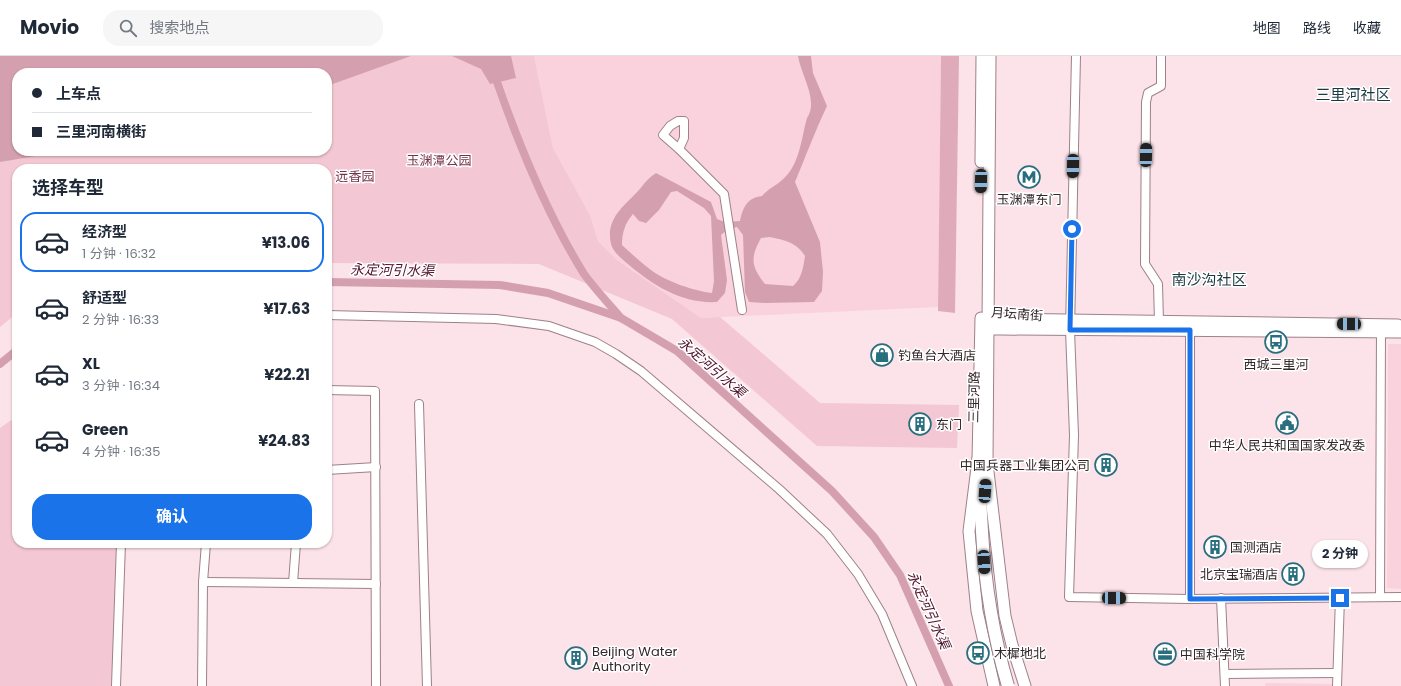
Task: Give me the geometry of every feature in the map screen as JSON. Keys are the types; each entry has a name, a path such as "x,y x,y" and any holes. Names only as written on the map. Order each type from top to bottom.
{"main road":[{"name":"三里河路","path":"982,56 986,324"},
{"name":"三里河路","path":"990,56 983,462 1004,609 1012,645 1025,686"},
{"name":"月坛南街","path":"1070,326 1159,322 1190,326"},
{"name":"月坛南街","path":"986,324 1381,328 1401,325"},
{"name":"月坛南街","path":"1381,328 1401,332"},
{"name":"三里河路","path":"983,462 969,531 977,610 992,686"},
{"path":"983,462 982,532 984,578 992,624 1008,686"}],"street":[{"path":"1076,56 1070,326 1074,435 1069,597 1190,599 1401,597"},
{"path":"1159,322 1158,284 1145,264 1146,102 1148,93 1161,86 1162,56"},
{"path":"679,148 724,194 742,310"},
{"path":"332,315 504,320 549,326 595,342 616,354 641,371 779,489 827,534 858,574 882,614 912,686"},
{"path":"1190,326 1190,599"},
{"path":"1380,597 1381,328"},
{"path":"332,390 375,391 376,686"},
{"path":"420,404 427,686"},
{"path":"332,470 376,467"},
{"path":"116,686 121,548"},
{"path":"202,686 203,582 206,548"},
{"path":"293,583 296,548"},
{"path":"203,582 376,584"},
{"path":"1221,598 1223,664 1226,674 1225,686"},
{"path":"1337,686 1340,598"},
{"path":"1226,674 1337,674"}],"shaded area":[{"path":"0,56 411,56 332,84 332,68 12,68 12,156 35,156 0,162"},
{"path":"452,56 511,56 516,78 490,84 481,69"},
{"path":"534,56 941,56 938,307 701,318 617,260 598,241 590,215 553,148"},
{"path":"798,56 811,56 813,73 827,106 795,182 820,242 823,272 822,291 814,302 749,302 745,292 743,235 737,227 727,230 721,235 727,280 725,293 717,302 692,300 670,292 649,280 621,258 611,244 610,235 613,220 622,208 656,173 711,202 717,219 725,222 740,221 744,207 749,201 762,196 787,175 799,152 811,104 808,88","holes":["677,191 704,208 711,216 714,281 712,293 688,288 664,278 639,261 622,245 624,228 633,214 639,221 646,223 659,210 671,192","769,237 790,242 802,251 805,256 803,269 793,286 765,284 757,272 754,262 757,245 761,238"]},
{"path":"941,56 959,56 955,313 938,311"},
{"path":"1388,344 1401,344 1401,589 1387,588"},
{"path":"1265,683 1336,684 1336,686 1265,686"}],"green space":[{"name":"玉渊潭公园","path":"0,56 534,56 553,148 590,215 598,241 617,260 701,318 720,317 820,403 959,405 957,448 817,446 672,319 539,264 332,263 332,164 12,164 12,317 0,327"},
{"path":"12,420 12,548 116,548 115,686 0,686 0,428"}],"waterway":[{"path":"497,82 535,180 558,228 584,274 621,318"},
{"name":"永定河引水渠","path":"332,282 500,285 548,293 621,318 677,351 832,491 874,537 900,575 949,686"},
{"name":"永定河引水渠","path":"0,364 12,354"}],"place":[{"name":"玉渊潭东门","path":"1029,177"},
{"name":"西城三里河","path":"1276,342"},
{"name":"钓鱼台大酒店","path":"882,355"},
{"name":"中华人民共和国国家发改委","path":"1287,423"},
{"name":"东门","path":"920,424"},
{"name":"中国兵器工业集团公司","path":"1106,465"},
{"name":"国测酒店","path":"1215,547"},
{"name":"北京宝瑞酒店","path":"1293,574"},
{"name":"木樨地北","path":"978,653"},
{"name":"中国科学院","path":"1165,654"},
{"name":"Beijing Water Authority","path":"576,658"}],"district":[{"name":"三里河社区","path":"1353,94"},
{"name":"南沙沟社区","path":"1209,279"}],"route":[{"path":"1072,229 1070,330 1190,330 1190,599 1340,598"}],"park label":[{"name":"远香园","path":"355,176"}]}
